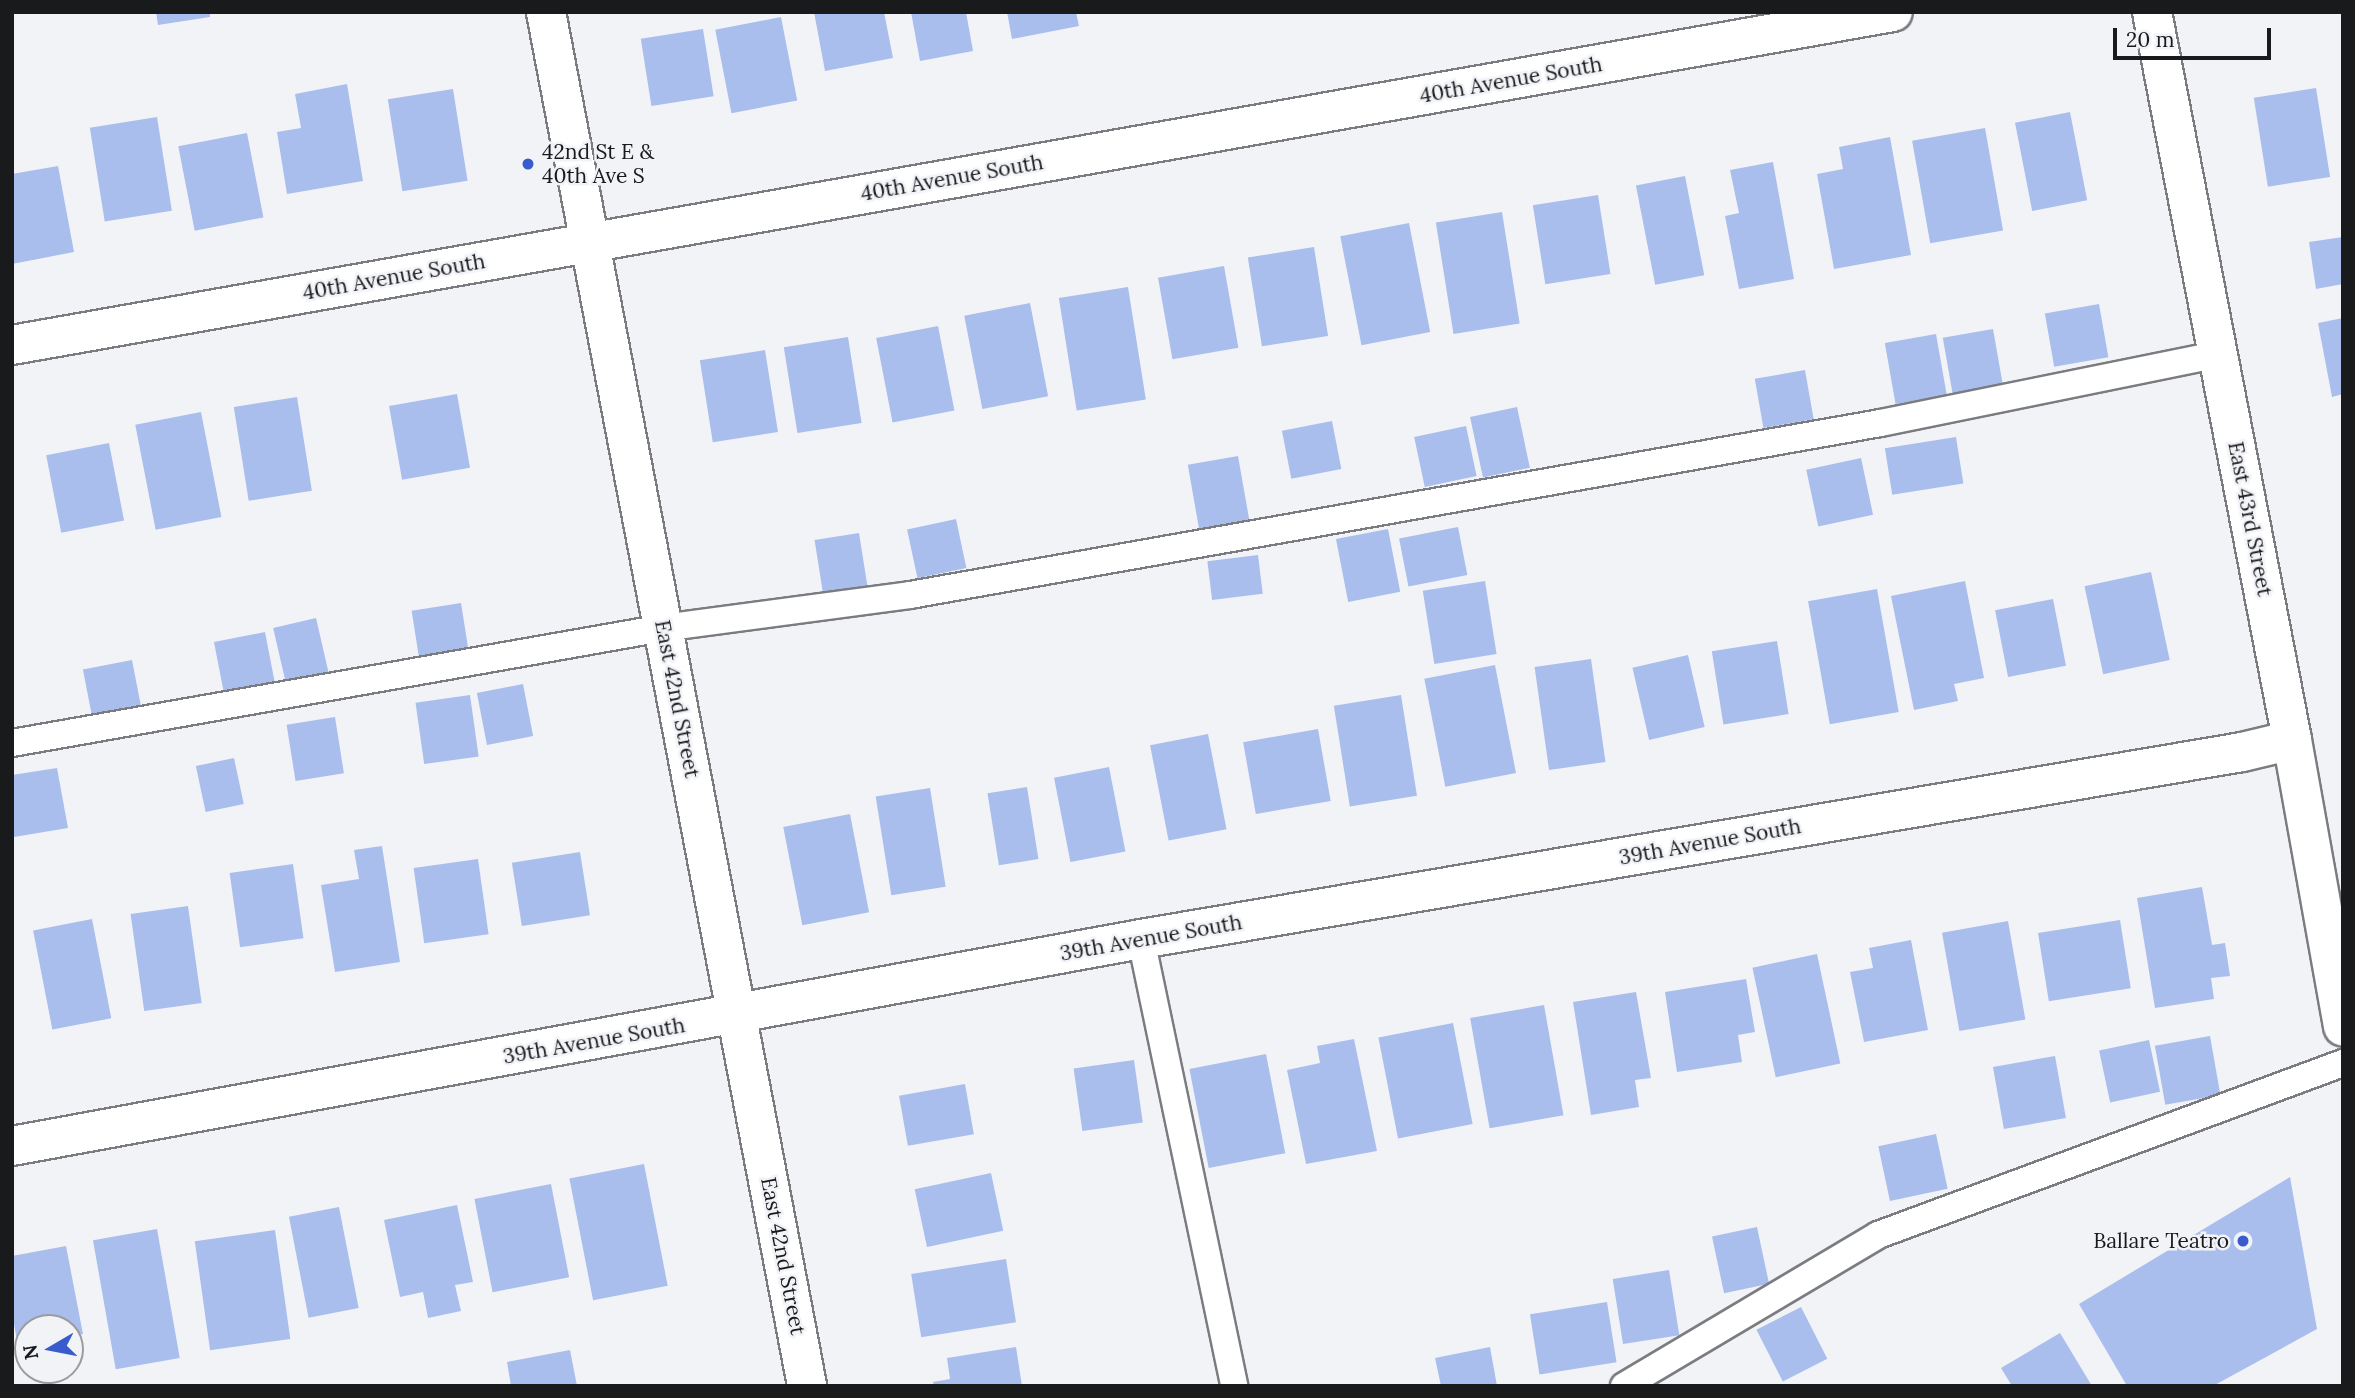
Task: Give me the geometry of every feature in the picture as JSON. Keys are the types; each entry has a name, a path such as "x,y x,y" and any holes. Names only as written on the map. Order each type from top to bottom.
{"street":[{"name":"East 42nd Street","path":"546,12 807,1386"},
{"name":"40th Avenue South","path":"12,345 1893,12"},
{"name":"East 43rd Street","path":"2152,12 2337,960 2343,1026"},
{"name":"39th Avenue South","path":"12,1146 1140,939 2228,754 2292,740"}],"lane":[{"path":"12,743 663,628 937,590 1881,423 2219,354"},
{"path":"1140,939 1234,1386"},
{"path":"1624,1386 1878,1235 2343,1063"}],"building":[{"path":"156,12 210,12 210,17 158,25"},
{"path":"814,12 884,12 893,58 825,71"},
{"path":"911,12 966,12 973,51 920,61"},
{"path":"1007,12 1076,12 1079,26 1012,39"},
{"path":"781,17 797,100 731,113 715,30"},
{"path":"703,29 714,96 651,106 641,39"},
{"path":"347,84 363,181 287,194 277,132 301,128 295,94"},
{"path":"2316,88 2330,177 2268,187 2254,98"},
{"path":"453,89 468,181 402,191 388,99"},
{"path":"2070,112 2087,200 2032,211 2015,123"},
{"path":"157,117 172,211 105,221 90,128"},
{"path":"1985,128 2003,230 1930,243 1912,141"},
{"path":"247,133 263,217 195,231 178,146"},
{"path":"1890,137 1911,255 1834,269 1817,174 1843,169 1839,147"},
{"path":"1773,162 1794,279 1739,289 1725,216 1739,213 1730,170"},
{"path":"58,166 74,252 12,264 12,174"},
{"path":"1685,176 1704,275 1655,285 1636,186"},
{"path":"1598,195 1611,274 1545,284 1533,205"},
{"path":"1502,212 1520,324 1454,334 1436,222"},
{"path":"1409,223 1430,332 1361,345 1340,236"},
{"path":"2343,237 2343,284 2316,289 2309,242"},
{"path":"1314,247 1328,336 1262,346 1248,257"},
{"path":"1224,266 1238,348 1172,359 1158,278"},
{"path":"1128,287 1146,400 1077,411 1059,298"},
{"path":"1030,303 1048,396 982,409 964,316"},
{"path":"2099,304 2108,357 2054,367 2045,314"},
{"path":"2343,318 2343,394 2332,397 2318,323"},
{"path":"938,326 954,410 893,422 876,338"},
{"path":"1993,329 2003,385 1953,394 1943,338"},
{"path":"1936,334 1947,395 1896,404 1885,343"},
{"path":"848,337 862,423 797,433 784,347"},
{"path":"765,350 778,432 713,442 700,360"},
{"path":"1805,370 1814,419 1763,428 1755,379"},
{"path":"457,394 470,468 402,480 389,406"},
{"path":"297,397 312,491 249,501 234,407"},
{"path":"1517,407 1530,468 1483,478 1470,417"},
{"path":"201,412 221,517 156,530 135,425"},
{"path":"1332,421 1341,469 1291,479 1282,431"},
{"path":"1466,426 1477,476 1425,487 1414,437"},
{"path":"1956,437 1963,483 1892,495 1885,448"},
{"path":"109,443 124,521 61,533 46,455"},
{"path":"1238,456 1249,520 1199,529 1188,465"},
{"path":"1861,458 1873,515 1818,526 1806,470"},
{"path":"956,519 966,568 917,578 907,529"},
{"path":"1458,527 1467,575 1408,587 1399,538"},
{"path":"1388,529 1400,592 1348,602 1336,539"},
{"path":"859,533 868,589 823,596 815,540"},
{"path":"1258,555 1263,594 1212,600 1207,561"},
{"path":"2151,572 2170,660 2103,674 2084,586"},
{"path":"1485,581 1497,654 1434,664 1423,591"},
{"path":"1965,581 1984,678 1954,684 1958,701 1914,710 1891,596"},
{"path":"1877,589 1899,712 1830,724 1808,601"},
{"path":"2053,599 2066,666 2008,677 1995,610"},
{"path":"461,603 469,654 420,662 412,611"},
{"path":"316,618 330,679 287,689 273,628"},
{"path":"265,632 277,692 226,702 214,642"},
{"path":"1777,641 1789,714 1723,724 1712,651"},
{"path":"1688,655 1705,727 1649,740 1632,668"},
{"path":"1591,659 1605,762 1549,770 1535,667"},
{"path":"132,660 143,716 94,725 83,670"},
{"path":"1495,665 1516,773 1445,787 1424,679"},
{"path":"523,684 533,736 487,745 477,693"},
{"path":"470,695 479,756 424,764 416,703"},
{"path":"1401,695 1417,796 1350,806 1334,706"},
{"path":"335,717 344,773 296,781 287,725"},
{"path":"1318,729 1331,801 1256,814 1243,742"},
{"path":"1208,734 1227,829 1169,840 1150,745"},
{"path":"234,758 244,804 206,812 196,766"},
{"path":"1109,767 1125,851 1070,862 1054,778"},
{"path":"57,768 68,828 14,837 12,775"},
{"path":"1027,787 1038,859 999,865 987,793"},
{"path":"930,788 946,887 891,895 876,797"},
{"path":"850,814 869,912 802,925 783,827"},
{"path":"382,846 400,962 335,972 321,885 359,879 354,850"},
{"path":"580,852 590,915 522,926 512,863"},
{"path":"478,859 489,934 424,943 414,868"},
{"path":"293,864 303,938 240,947 230,873"},
{"path":"2202,887 2212,945 2225,943 2230,976 2211,978 2214,999 2155,1008 2137,898"},
{"path":"188,906 202,1003 144,1011 131,914"},
{"path":"92,919 111,1018 52,1030 33,930"},
{"path":"2120,920 2131,988 2049,1001 2038,933"},
{"path":"2008,921 2025,1019 1959,1031 1942,933"},
{"path":"1911,940 1928,1030 1864,1042 1850,972 1873,968 1869,948"},
{"path":"1817,954 1840,1064 1776,1077 1752,968"},
{"path":"1746,979 1755,1032 1738,1035 1742,1062 1677,1072 1665,992"},
{"path":"1636,992 1651,1078 1635,1080 1639,1107 1591,1115 1573,1002"},
{"path":"1544,1005 1563,1115 1490,1128 1470,1018"},
{"path":"1453,1023 1473,1124 1398,1139 1378,1038"},
{"path":"2210,1036 2220,1095 2165,1105 2155,1046"},
{"path":"1354,1039 1377,1151 1306,1164 1287,1070 1320,1063 1317,1046"},
{"path":"2149,1040 2160,1092 2110,1102 2099,1051"},
{"path":"1266,1054 1285,1153 1209,1168 1189,1069"},
{"path":"2055,1056 2066,1118 2004,1129 1993,1067"},
{"path":"1134,1060 1143,1122 1082,1131 1074,1068"},
{"path":"965,1084 974,1134 908,1146 899,1096"},
{"path":"1936,1134 1948,1189 1890,1201 1878,1146"},
{"path":"644,1164 668,1286 593,1300 569,1179"},
{"path":"991,1173 1003,1231 927,1247 915,1189"},
{"name":"Ballare Teatro","path":"2290,1177 2317,1329 2213,1386 2127,1386 2079,1304"},
{"path":"551,1184 569,1277 493,1292 474,1199"},
{"path":"457,1205 473,1282 455,1285 461,1311 428,1318 423,1292 400,1297 384,1220"},
{"path":"339,1207 359,1308 309,1318 289,1217"},
{"path":"1757,1227 1769,1284 1724,1293 1712,1237"},
{"path":"157,1229 180,1358 116,1369 93,1240"},
{"path":"275,1230 290,1339 210,1350 195,1241"},
{"path":"66,1246 79,1314 14,1314 14,1324 12,1256"},
{"path":"1006,1259 1016,1322 921,1337 911,1274"},
{"path":"1669,1270 1679,1335 1623,1344 1613,1279"},
{"path":"1607,1302 1617,1362 1540,1374 1530,1314"},
{"path":"1801,1307 1827,1359 1783,1381 1756,1330"},
{"path":"2060,1333 2092,1386 2012,1386 2001,1368"},
{"path":"1016,1347 1022,1386 934,1386 933,1382 950,1379 947,1358"},
{"path":"1490,1347 1497,1386 1441,1386 1435,1358"},
{"path":"570,1350 577,1386 511,1386 507,1362"}],"place":[{"name":"42nd St E & 40th Ave S","path":"528,164"},
{"name":"Ballare Teatro","path":"2243,1241"}]}
